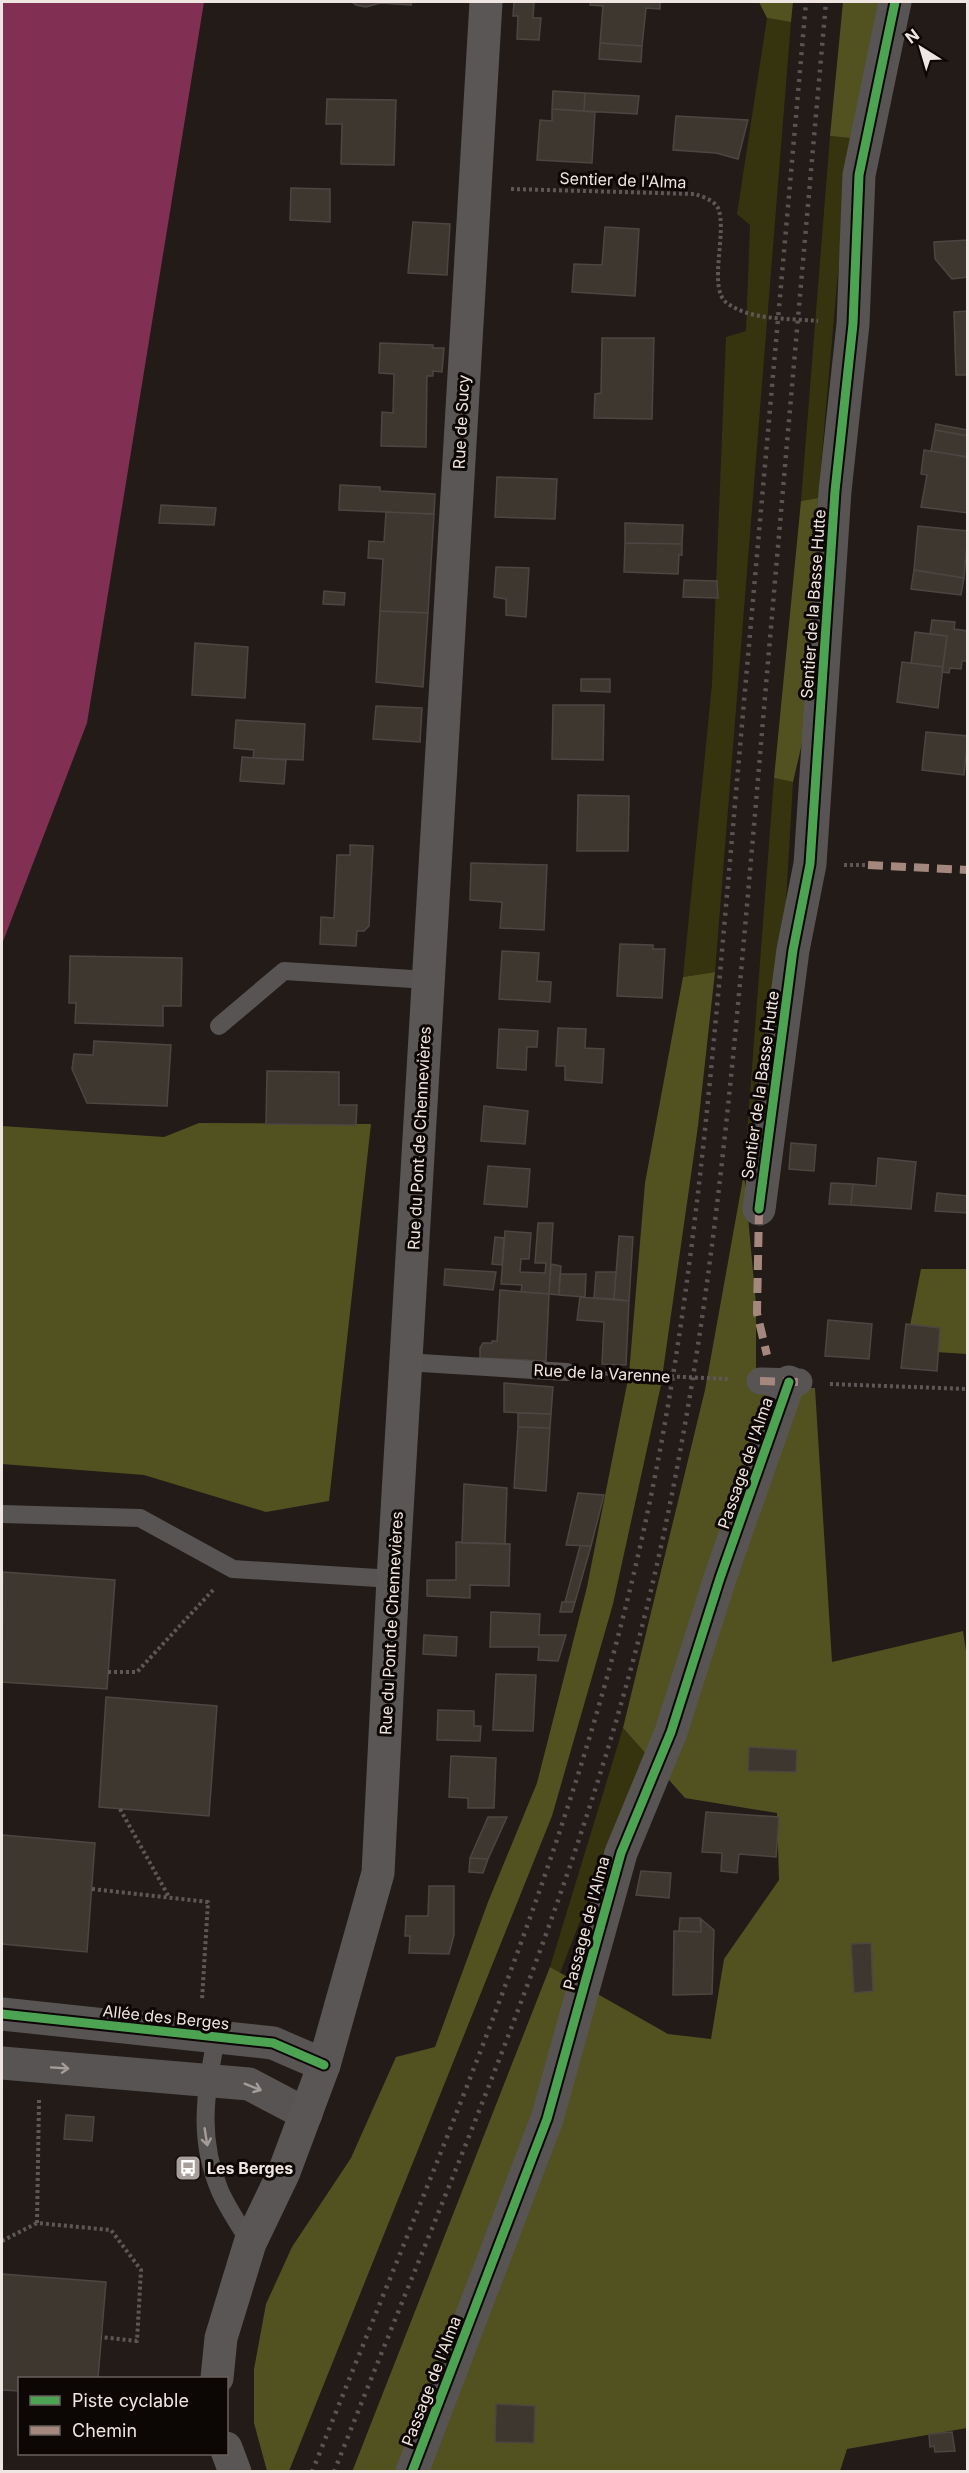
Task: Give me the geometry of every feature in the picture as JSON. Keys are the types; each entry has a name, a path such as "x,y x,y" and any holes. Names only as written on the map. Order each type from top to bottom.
{"main road":[{"name":"Rue de Sucy","path":"436,842 486,2"},
{"name":"Rue du Pont de Chennevières","path":"217,2377 221,2338 250,2243 284,2172 324,2065 378,1873 436,842"},
{"path":"228,2453 235,2472"}],"street":[{"name":"Sentier de la Basse Hutte","path":"759,1209 794,950 810,864 835,491 853,324 859,176 895,2"},
{"name":"Passage de l'Alma","path":"412,2472 547,2119 621,1853 671,1732 720,1578 776,1380"},
{"name":"Allée des Berges","path":"2,2014 273,2043 324,2065"},
{"path":"2,2063 249,2084 306,2114"}],"lane":[{"path":"219,1026 285,971 428,980"},
{"name":"Rue de la Varenne","path":"405,1362 567,1372"},
{"path":"2,1514 140,1518 233,1569 393,1580"},
{"path":"208,2037 209,2079 204,2117 206,2139 220,2191 250,2243"}],"path":[{"path":"838,1384 968,1389"},
{"path":"108,1672 137,1672 233,1569"},
{"path":"120,1809 169,1898"},
{"path":"92,1889 208,1902 208,2037"},
{"path":"37,2223 39,2066"},
{"path":"2,2241 37,2223 111,2230 141,2270 137,2341 101,2337"}],"shaded area":[{"path":"2,2 204,2 87,723 2,944"},
{"path":"759,2 793,2 791,22 767,18"},
{"path":"843,2 887,2 850,138 830,136"},
{"path":"767,18 791,22 715,972 683,977 712,684 726,337 746,331 750,225 737,214"},
{"path":"830,136 850,138 818,498 801,501"},
{"path":"818,498 812,700 793,782 774,778 801,501"},
{"path":"774,778 793,782 785,919 744,1173"},
{"path":"715,972 698,1126 661,1385 613,1604 552,1816 289,2471 267,2471 254,2423 254,2369 266,2304 292,2247 351,2158 396,2057 435,2047 488,1902 537,1783 587,1587 629,1374 645,1183 683,977"},
{"path":"199,1123 371,1124 329,1501 266,1512 144,1475 2,1464 2,1126 164,1137"},
{"path":"744,1173 756,1304 756,1388 815,1388 832,1662 963,1631 968,1664 967,2428 847,2449 840,2471 352,2472 550,1967 668,2034 711,2039 724,1959 779,1880 777,1813 685,1798 623,1728 705,1390"},
{"path":"921,1269 967,1269 967,1354 935,1352 907,1341"},
{"path":"623,1728 645,1753 560,1973 550,1967"}],"building":[{"path":"352,2 412,2 411,5 380,3 366,7"},
{"path":"514,2 534,2 533,18 541,18 539,40 517,39 518,16 513,16"},
{"path":"591,2 660,2 660,9 646,8 642,46 600,43 603,6 590,5"},
{"path":"600,43 642,46 641,62 599,59"},
{"path":"553,91 585,93 584,111 552,109"},
{"path":"585,93 639,96 637,114 584,111"},
{"path":"327,99 396,100 394,165 341,164 342,124 326,124"},
{"path":"552,109 595,112 592,163 537,160 540,120 552,121"},
{"path":"676,116 748,120 738,159 716,153 673,150"},
{"path":"291,188 330,189 330,222 290,220"},
{"path":"413,222 450,224 447,275 408,273"},
{"path":"605,227 639,229 635,296 572,292 574,264 602,265"},
{"path":"968,240 968,277 952,279 935,259 934,242"},
{"path":"968,311 968,375 956,375 954,312"},
{"path":"602,338 654,338 652,419 594,418 595,394 601,393"},
{"path":"380,343 433,345 433,348 444,348 442,372 433,371 433,376 427,376 426,447 381,446 382,412 393,413 394,374 379,373"},
{"path":"936,424 968,430 968,436 935,430"},
{"path":"935,430 968,436 967,457 931,451"},
{"path":"924,450 968,457 968,513 921,507 927,475 921,474"},
{"path":"497,477 557,479 555,519 495,517"},
{"path":"340,485 380,487 380,491 435,494 434,514 339,510"},
{"path":"161,505 216,508 214,525 159,523"},
{"path":"386,512 434,514 428,613 380,611 383,559 368,558 369,541 384,542"},
{"path":"625,523 683,525 682,544 625,543"},
{"path":"918,526 968,531 964,578 914,570"},
{"path":"625,543 682,544 678,574 624,572"},
{"path":"496,567 529,568 526,617 506,615 506,599 494,597"},
{"path":"914,570 964,578 961,595 911,589"},
{"path":"684,580 717,581 718,598 683,597"},
{"path":"324,591 345,593 344,605 323,604"},
{"path":"380,611 428,613 423,687 376,682"},
{"path":"932,620 955,622 954,629 968,631 968,661 962,661 961,669 950,668 949,673 942,672 947,636 930,634"},
{"path":"915,632 947,636 943,667 911,663"},
{"path":"195,643 248,647 245,698 192,695"},
{"path":"902,662 943,667 938,708 897,702"},
{"path":"581,679 610,679 610,692 581,691"},
{"path":"553,705 604,705 603,760 552,759"},
{"path":"376,706 422,708 420,742 373,739"},
{"path":"236,720 305,724 303,760 253,758 254,750 234,748"},
{"path":"926,732 968,736 964,775 922,770"},
{"path":"242,757 286,760 284,784 240,781"},
{"path":"578,795 629,796 628,851 577,851"},
{"path":"350,845 373,846 369,926 364,931 357,931 356,946 320,944 321,917 334,918 337,855 350,855"},
{"path":"471,863 547,865 544,930 500,928 502,902 470,900"},
{"path":"620,944 653,945 653,949 665,949 662,998 617,996"},
{"path":"502,951 539,953 537,981 551,982 550,1002 499,999"},
{"path":"70,956 182,958 181,1006 163,1006 163,1026 75,1023 76,1003 69,1003"},
{"path":"558,1028 586,1029 585,1048 604,1049 602,1083 565,1080 565,1066 556,1066"},
{"path":"499,1029 538,1031 537,1047 527,1047 526,1070 497,1068"},
{"path":"94,1041 171,1045 167,1106 87,1103 72,1069 74,1054 93,1055"},
{"path":"267,1071 339,1072 339,1105 357,1105 356,1125 266,1124"},
{"path":"484,1106 528,1111 525,1144 481,1141"},
{"path":"791,1143 816,1145 814,1171 789,1169"},
{"path":"878,1158 916,1162 911,1209 851,1205 853,1184 876,1186"},
{"path":"488,1166 530,1169 527,1207 484,1204"},
{"path":"831,1183 853,1184 851,1205 829,1204"},
{"path":"937,1193 968,1196 968,1213 935,1211"},
{"path":"538,1223 553,1223 549,1294 521,1292 522,1285 501,1284 505,1231 531,1233 529,1259 521,1259 520,1272 545,1273 546,1263 535,1263"},
{"path":"619,1236 633,1237 629,1301 614,1299"},
{"path":"495,1237 504,1238 502,1265 492,1264"},
{"path":"551,1264 561,1266 559,1295 549,1294"},
{"path":"445,1269 496,1272 493,1290 444,1285"},
{"path":"596,1272 616,1272 614,1299 594,1298"},
{"path":"560,1274 586,1274 585,1297 559,1295"},
{"path":"500,1290 549,1294 546,1361 480,1358 480,1348 483,1343 497,1341"},
{"path":"580,1297 629,1301 626,1365 602,1364 604,1322 577,1320"},
{"path":"828,1320 872,1324 869,1359 825,1356"},
{"path":"906,1324 940,1328 937,1371 901,1368"},
{"path":"504,1383 553,1387 551,1414 504,1412"},
{"path":"518,1413 551,1414 550,1428 518,1427"},
{"path":"518,1427 550,1428 546,1491 514,1488"},
{"path":"464,1484 507,1488 505,1544 462,1543"},
{"path":"578,1493 604,1495 591,1546 566,1545"},
{"path":"456,1542 510,1544 509,1586 470,1585 470,1598 427,1596 427,1580 456,1580"},
{"path":"580,1546 591,1546 575,1602 565,1602"},
{"path":"3,1572 115,1580 107,1689 2,1682"},
{"path":"562,1602 575,1602 572,1612 560,1612"},
{"path":"491,1612 540,1614 539,1635 566,1635 558,1661 538,1660 539,1647 490,1647"},
{"path":"424,1635 457,1637 456,1656 423,1654"},
{"path":"496,1674 536,1675 533,1731 493,1730"},
{"path":"106,1697 217,1706 209,1816 99,1807"},
{"path":"438,1710 474,1711 474,1726 481,1726 480,1741 437,1740"},
{"path":"749,1747 797,1750 796,1772 748,1771"},
{"path":"451,1756 496,1758 494,1808 468,1808 468,1798 449,1797"},
{"path":"706,1812 779,1817 776,1857 739,1854 737,1873 721,1871 722,1853 702,1852"},
{"path":"488,1817 507,1817 488,1859 470,1858"},
{"path":"2,1835 95,1843 87,1952 2,1944"},
{"path":"470,1858 488,1859 483,1873 469,1872"},
{"path":"641,1871 671,1873 669,1898 636,1895"},
{"path":"429,1886 454,1886 454,1935 449,1954 409,1953 410,1936 405,1936 406,1916 428,1916"},
{"path":"680,1918 700,1918 701,1932 679,1931"},
{"path":"701,1919 714,1930 712,1994 673,1995 674,1931 701,1932"},
{"path":"871,1943 873,1991 854,1993 851,1944"},
{"path":"66,2115 94,2117 92,2141 64,2139"},
{"path":"2,2274 106,2282 98,2377 18,2377 18,2391 2,2390"},
{"path":"496,2404 535,2406 534,2443 495,2442"},
{"path":"952,2432 955,2451 935,2452 934,2446 930,2447 929,2434"}],"railway":[{"path":"312,2472 448,2135 533,1908 572,1793 607,1677 637,1560 656,1469 673,1378 686,1287 708,1103 806,2"},
{"path":"334,2472 470,2135 555,1908 594,1793 629,1677 658,1560 677,1468 707,1282 729,1095 826,2"}],"marked path":[{"path":"868,865 968,870"},
{"path":"759,1209 757,1313 767,1355"},
{"path":"760,1381 799,1382"}],"cycle path":[{"path":"759,1209 793,950 810,864 835,491 853,324 859,175 895,2"},
{"path":"412,2472 547,2119 621,1853 671,1732 720,1578 789,1382"},
{"path":"2,2014 273,2043 324,2065"}],"place":[{"name":"Les Berges","path":"188,2168"}]}
